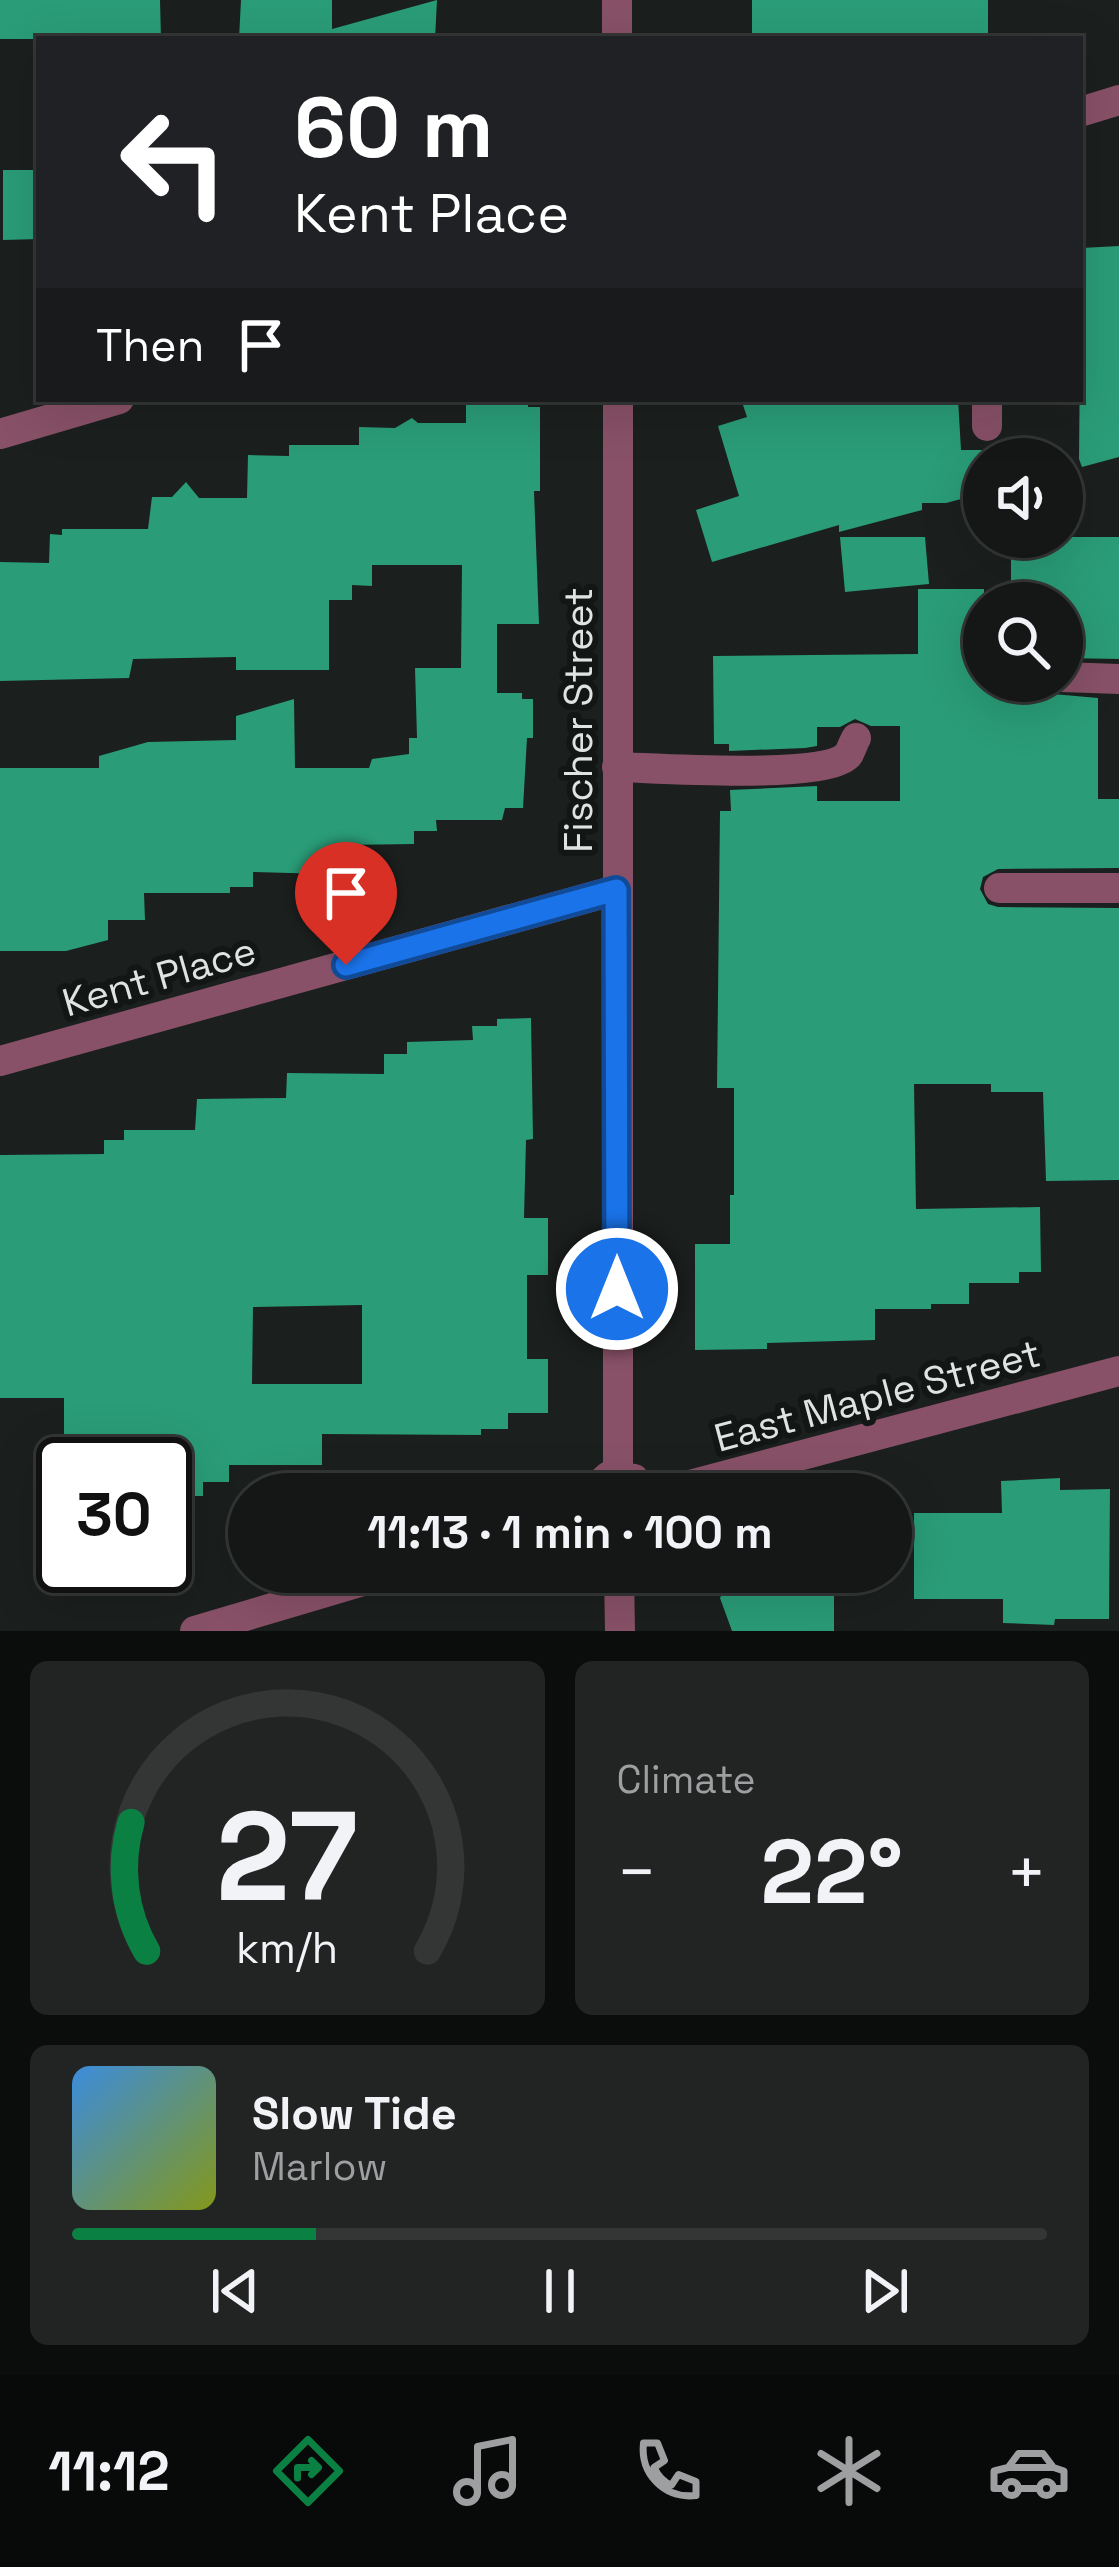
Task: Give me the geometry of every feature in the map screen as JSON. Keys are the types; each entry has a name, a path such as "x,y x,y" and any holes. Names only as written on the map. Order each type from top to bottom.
{"street":[{"path":"616,0 617,36"},
{"path":"1083,111 1119,100"},
{"path":"0,434 108,402"},
{"name":"Fischer Street","path":"618,402 618,1473"},
{"path":"1083,678 1119,680"},
{"path":"617,767 747,770 826,766 848,755 856,738"},
{"path":"998,888 1119,889"},
{"name":"Kent Place","path":"0,1061 616,890"},
{"name":"East Maple Street","path":"731,1473 1119,1370"},
{"path":"195,1631 323,1593"},
{"path":"620,1593 620,1631"}],"building":[{"path":"0,0 160,0 161,36 0,39"},
{"path":"241,0 332,0 332,29 437,0 435,36 239,36"},
{"path":"752,0 988,0 988,36 752,36"},
{"path":"3,170 36,170 36,239 3,240"},
{"path":"1119,246 1119,457 1083,467 1083,438 1079,438 1083,248"},
{"path":"466,402 528,402 528,407 540,407 540,491 534,491 539,624 497,624 497,693 522,693 522,699 533,699 523,808 505,808 502,820 436,820 437,831 414,831 414,844 344,845 344,864 326,864 326,874 253,872 253,887 230,887 230,893 144,893 145,920 108,920 108,940 66,951 0,951 0,768 99,768 99,756 148,742 236,740 236,716 294,699 295,768 369,768 372,759 409,754 409,738 417,738 415,668 461,668 462,565 372,565 372,586 352,585 352,600 329,600 329,670 236,670 236,657 133,659 129,678 0,681 0,562 49,563 50,534 62,535 62,529 148,529 152,497 172,497 186,482 199,498 247,498 248,455 289,456 289,445 359,445 359,427 395,428 412,418 418,423 466,423"},
{"path":"742,402 958,402 963,499 922,503 922,510 839,532 839,525 712,562 696,510 739,496 718,426 747,417"},
{"path":"840,537 925,537 929,584 845,592"},
{"path":"1083,537 1119,537 1119,659 1083,658 1083,582 1011,582 1011,558 1083,558"},
{"path":"918,589 963,589 963,702 1098,698 1098,799 1119,799 1119,868 998,869 983,877 980,889 988,904 998,907 1119,908 1119,1180 1046,1181 1043,1092 991,1092 991,1084 914,1084 916,1209 1040,1207 1041,1272 1019,1272 1019,1283 969,1283 969,1304 875,1309 875,1340 695,1350 695,1244 730,1244 730,1195 734,1195 734,1088 717,1088 720,811 731,811 730,790 817,786 817,801 900,801 900,726 871,726 855,719 840,727 817,727 817,746 805,748 729,751 729,744 714,744 713,656 918,654"},
{"path":"531,1018 533,1139 526,1140 524,1218 548,1218 548,1275 527,1275 527,1359 548,1359 548,1413 508,1413 508,1429 481,1429 481,1435 322,1434 322,1465 229,1465 228,1482 203,1482 203,1496 192,1496 192,1437 64,1437 64,1398 0,1398 0,1155 104,1154 104,1140 124,1140 124,1130 195,1130 197,1099 286,1098 287,1073 384,1074 384,1054 407,1054 407,1042 473,1040 472,1026 497,1026 497,1019","holes":["362,1305 362,1384 252,1384 253,1307"]},
{"path":"1060,1478 1060,1490 1110,1489 1109,1619 1055,1619 1054,1625 1003,1623 1003,1599 914,1599 914,1513 1002,1513 1001,1481"},
{"path":"722,1593 834,1593 834,1631 732,1631 720,1598"}],"route":[{"path":"346,965 616,890 617,1289"}]}
